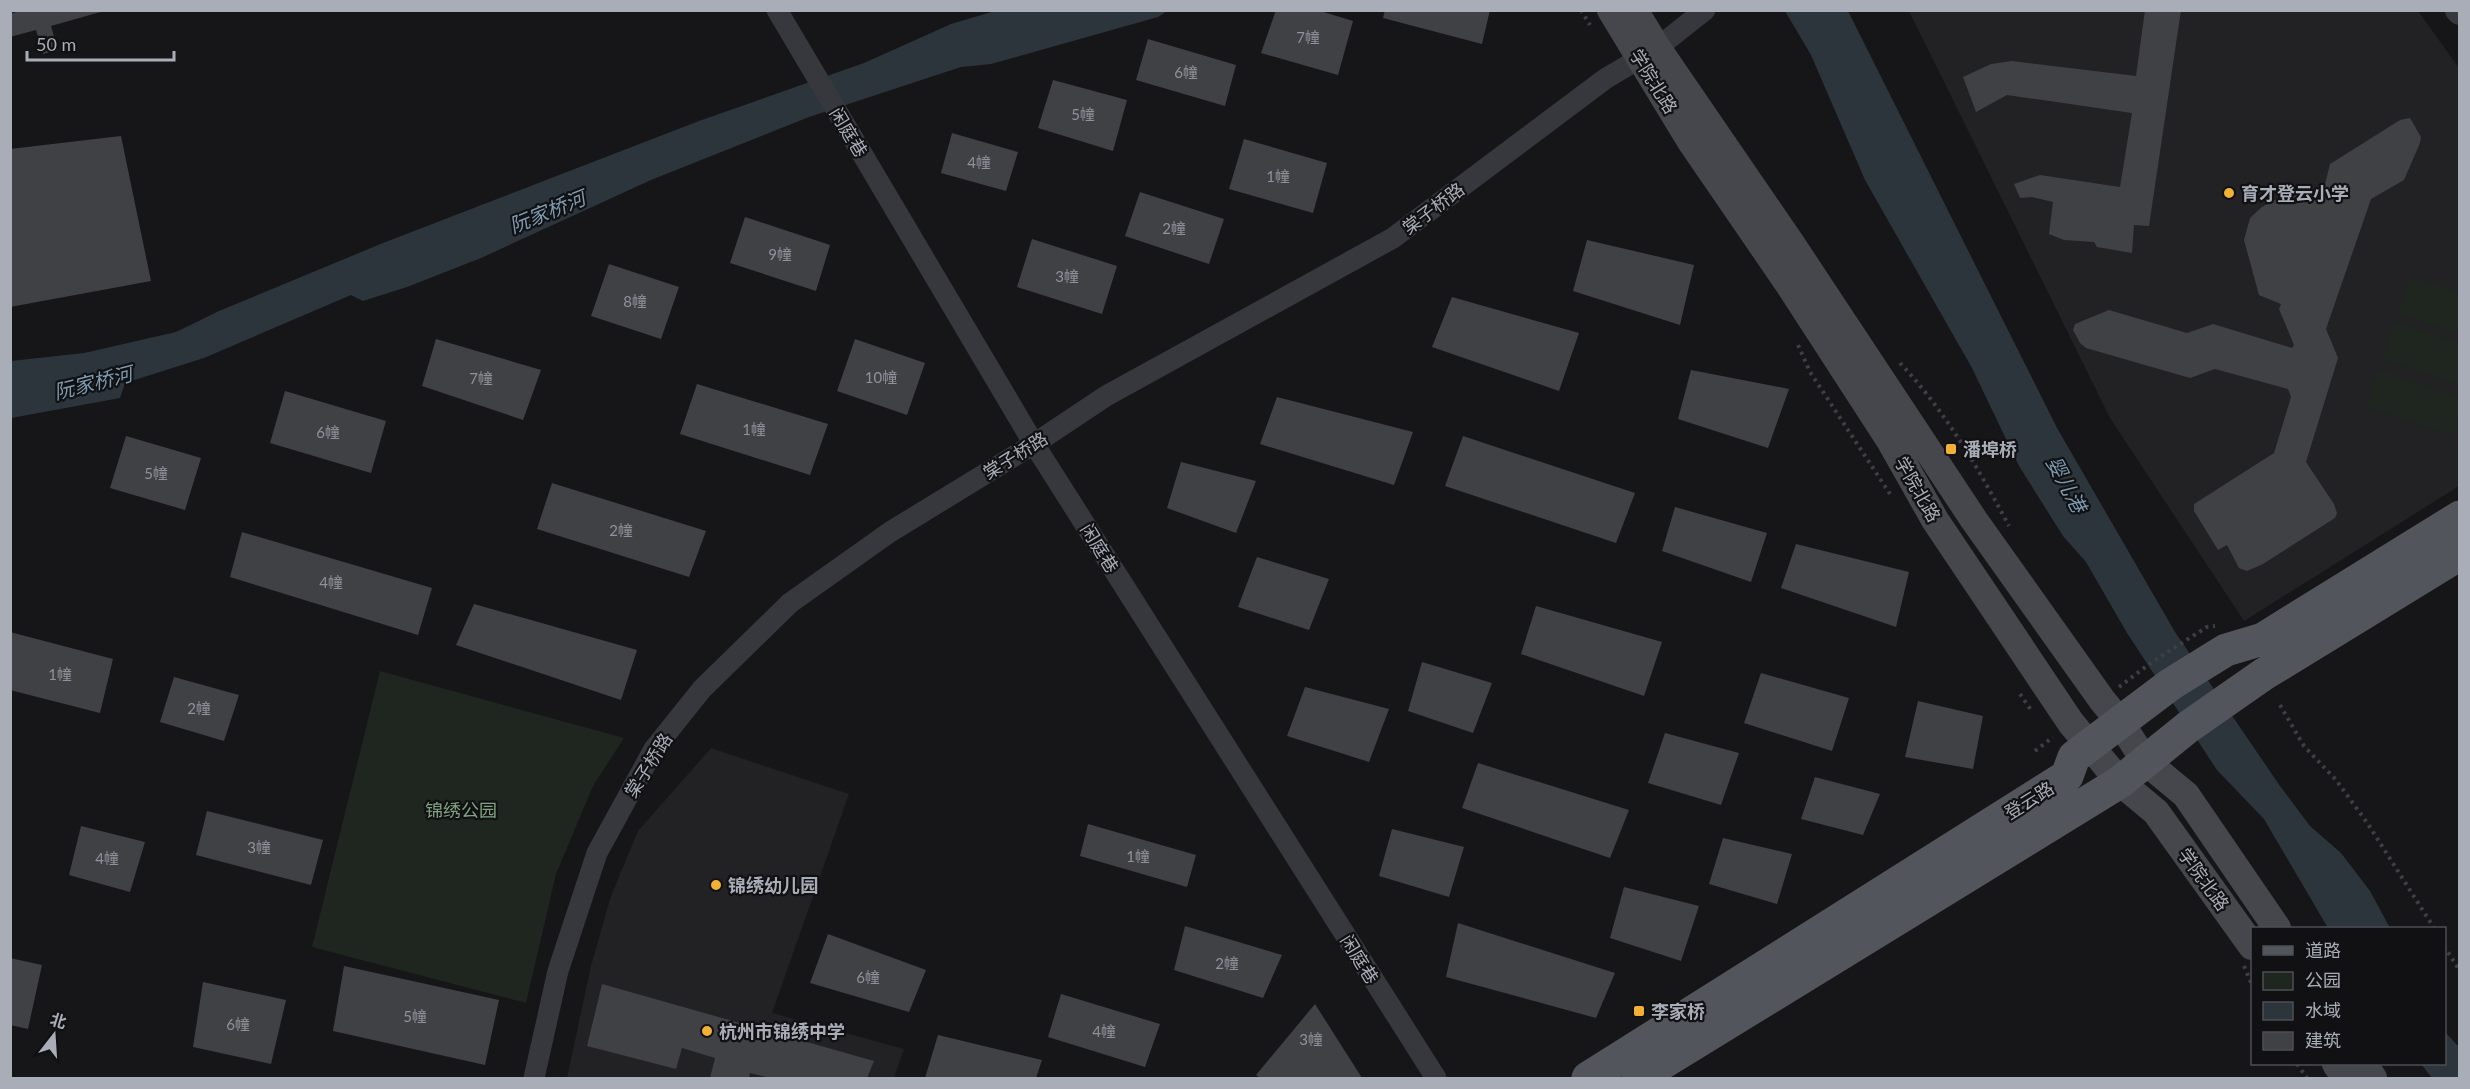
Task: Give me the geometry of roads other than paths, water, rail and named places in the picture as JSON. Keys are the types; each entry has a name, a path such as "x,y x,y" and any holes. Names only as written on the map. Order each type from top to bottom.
{"main road":[{"name":"学院北路","path":"1611,10 1648,53 1792,245 1974,520 2102,700 2130,715 2145,761 2186,795 2276,927"},
{"name":"学院北路","path":"1634,10 1648,53 1690,140 1788,283 1892,442 1935,520 2071,723 2120,782 2156,812 2251,943"},
{"name":"登云路","path":"1588,1078 2067,776 2074,757 2130,715 2161,673 2216,638 2263,639 2460,517"},
{"name":"登云路","path":"1638,1078 2120,782 2198,720 2264,674 2460,554"},
{"path":"2337,1065 2346,1078"},
{"path":"2364,1065 2373,1078"}],"street":[{"name":"闲庭巷","path":"777,10 1034,444 1436,1078"},
{"name":"棠子桥路","path":"534,1078 558,971 597,853 654,749 702,689 790,603 890,532 1034,444 1106,396 1393,238 1605,79 1648,53 1705,10"}],"water":[{"name":"阮家桥河","path":"995,11 1167,11 1158,17 991,64 961,67 809,117 651,180 481,258 407,287 363,301 351,295 204,358 125,383 120,398 11,418 11,361 84,353 176,332 219,311 383,243 699,121 864,63 951,24"},
{"name":"婴儿港","path":"1785,11 1848,11 2057,428 2175,632 2280,786 2310,826 2341,853 2370,891 2389,927 2327,927 2264,819 2217,770 2127,633 2086,562 2063,536 2019,466 1972,368 1865,180 1811,55"},
{"path":"2446,1033 2459,1047 2459,1078 2432,1078 2422,1065 2446,1065"}],"place":[{"name":"育才登云小学","path":"2229,193"},
{"name":"潘埠桥","path":"1951,449"},
{"name":"锦绣幼儿园","path":"716,885"},
{"name":"李家桥","path":"1639,1011"},
{"name":"杭州市锦绣中学","path":"707,1031"}],"park label":[{"name":"锦绣公园","path":"461,810"}]}
